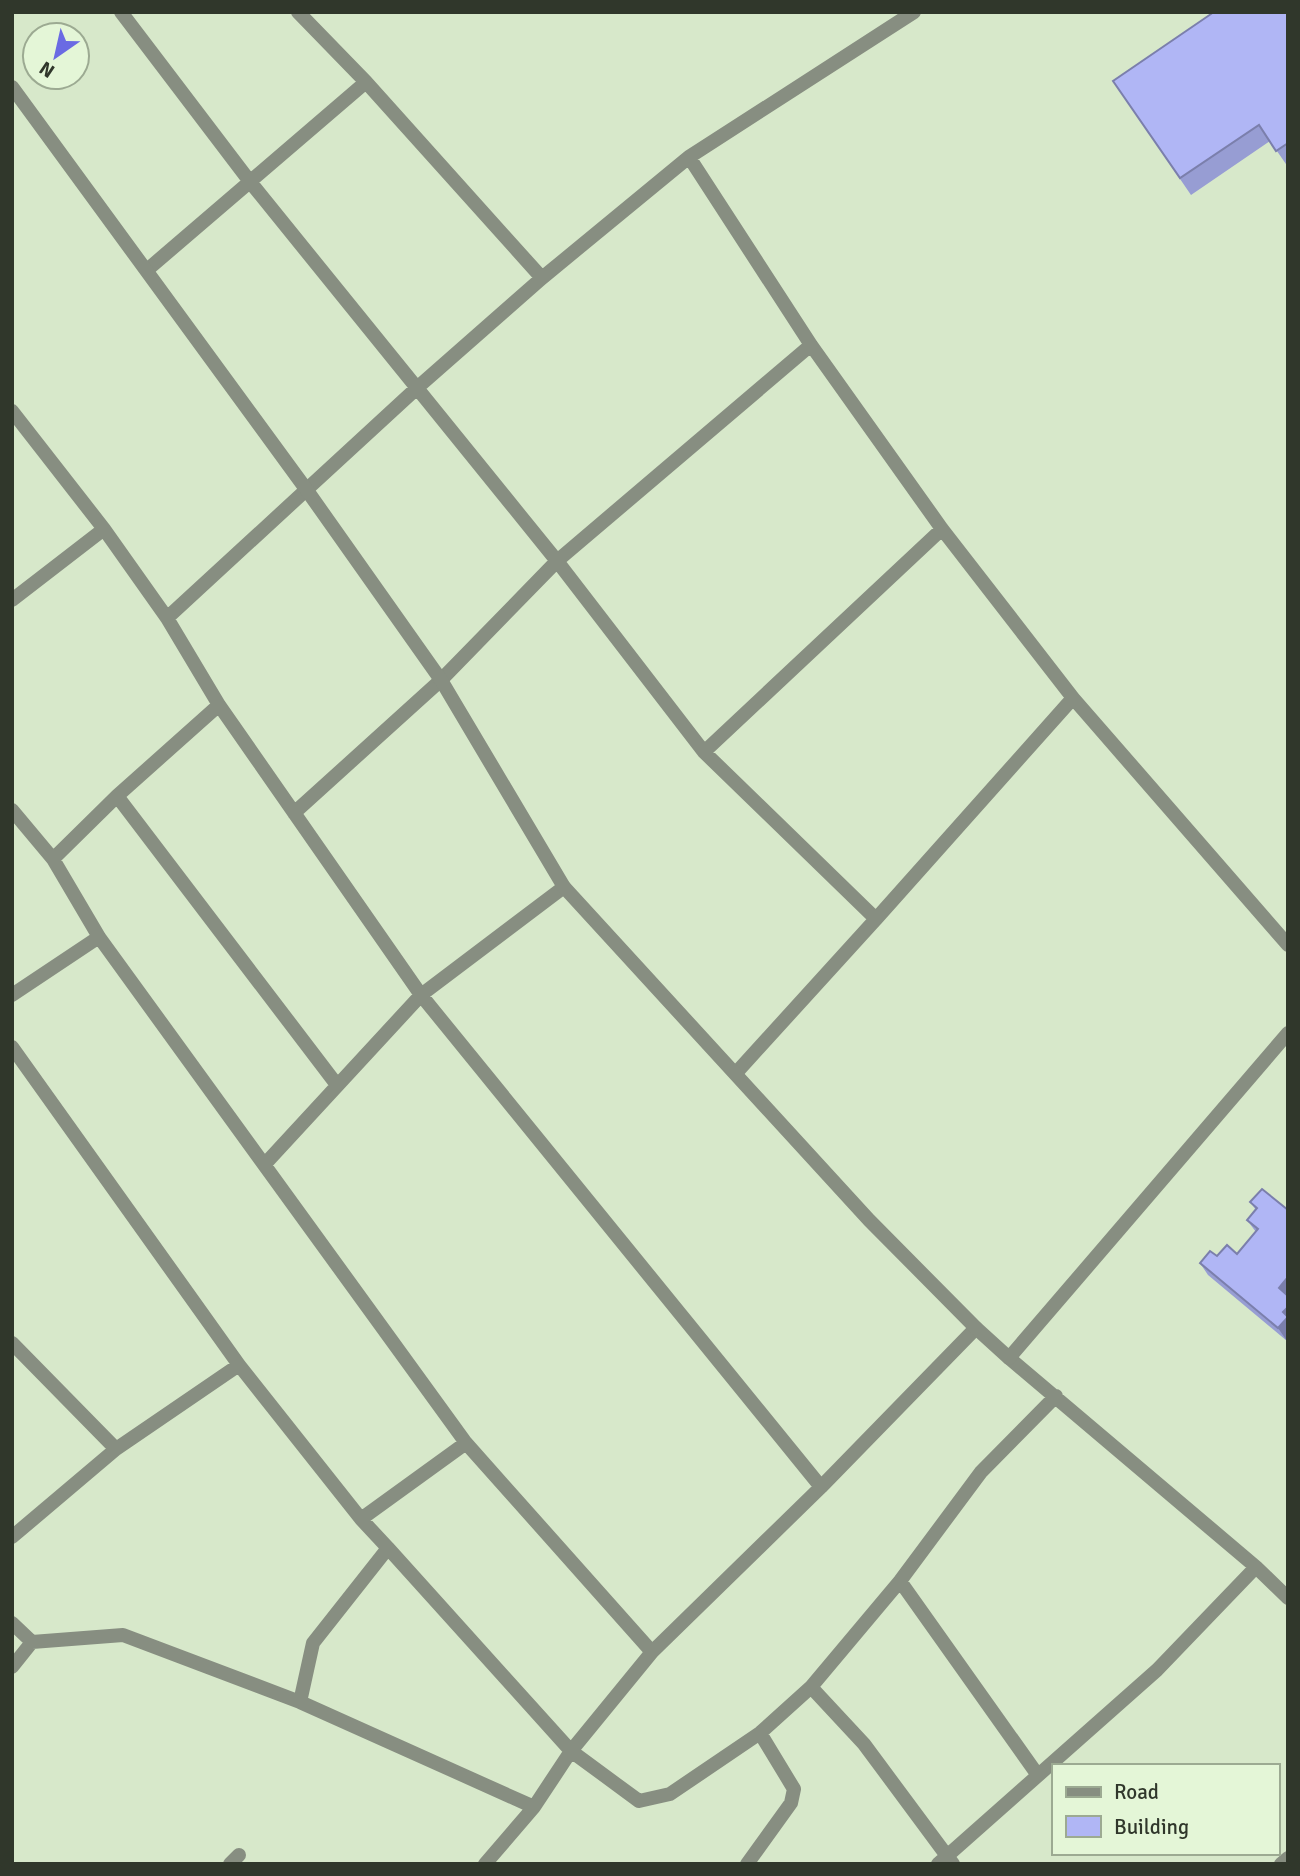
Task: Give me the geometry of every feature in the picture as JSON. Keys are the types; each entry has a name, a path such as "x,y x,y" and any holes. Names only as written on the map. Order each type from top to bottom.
{"street":[{"path":"121,12 251,183 557,561 704,752 876,919"},
{"path":"298,12 366,82 542,278"},
{"path":"167,618 418,387 542,278 690,157 914,12"},
{"path":"147,270 366,82"},
{"path":"12,87 306,489 440,680 564,887 869,1220 976,1328 1256,1567 1288,1598"},
{"path":"690,157 811,345 943,529 1073,698 1288,945"},
{"path":"294,813 440,680 557,561 811,345"},
{"path":"12,411 104,529 167,618 219,705 421,995 821,1487"},
{"path":"12,600 104,529"},
{"path":"704,752 943,529"},
{"path":"736,1073 1073,698"},
{"path":"53,859 117,796 219,705"},
{"path":"117,796 337,1085"},
{"path":"12,810 53,859 99,937 466,1443 652,1652"},
{"path":"265,1164 421,995 564,887"},
{"path":"12,995 99,937"},
{"path":"1009,1358 1288,1033"},
{"path":"12,1047 239,1365 362,1519 571,1751 639,1801 670,1794 760,1733 811,1687 900,1581 981,1472 1056,1396"},
{"path":"485,1864 534,1807 571,1751 652,1652 821,1487 976,1328"},
{"path":"12,1343 116,1449"},
{"path":"12,1537 116,1449 239,1365"},
{"path":"362,1519 466,1443"},
{"path":"300,1702 313,1643 388,1548"},
{"path":"811,1687 864,1744 945,1861 1037,1774 1157,1670 1256,1567"},
{"path":"900,1581 1037,1774"},
{"path":"12,1623 32,1642"},
{"path":"12,1667 32,1642 123,1634 300,1702 534,1807"},
{"path":"747,1864 791,1803 794,1789 760,1733"},
{"path":"1281,1864 1288,1858"}],"building":[{"path":"1210,12 1288,12 1288,143 1276,151 1259,125 1180,178 1113,81 1211,14"},
{"path":"1262,1189 1288,1210 1288,1277 1279,1288 1288,1296 1288,1307 1283,1312 1288,1317 1278,1328 1200,1263 1210,1251 1217,1256 1227,1245 1237,1254 1258,1229 1247,1220 1257,1208 1250,1202"}]}
